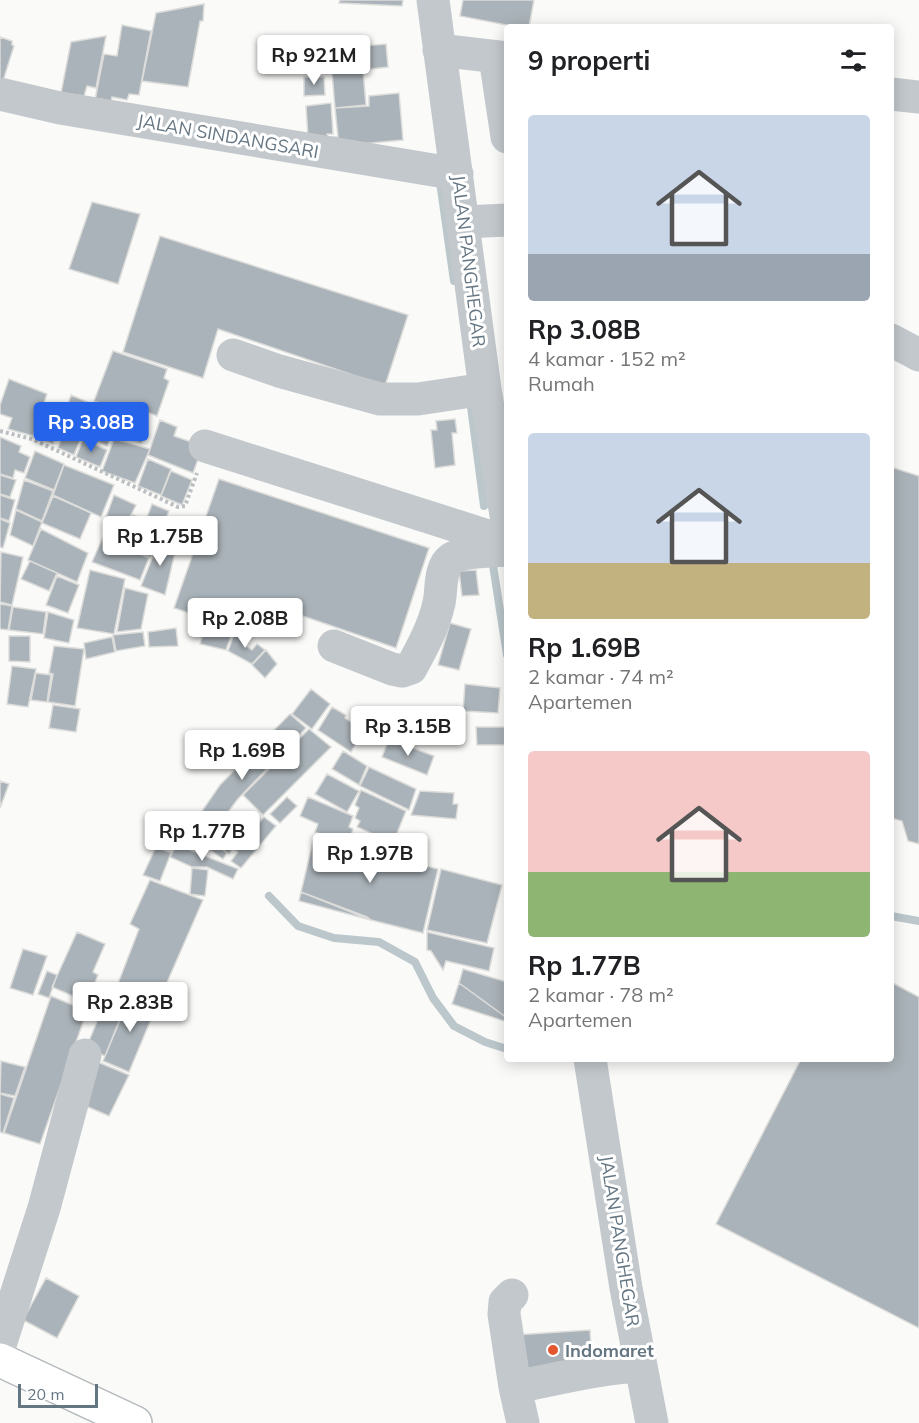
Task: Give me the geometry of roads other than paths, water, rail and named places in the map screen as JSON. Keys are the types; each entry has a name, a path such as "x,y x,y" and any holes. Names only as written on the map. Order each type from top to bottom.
{"main road":[{"path":"0,1360 135,1423"}],"street":[{"name":"JALAN PANGHEGAR","path":"433,0 486,389 504,503"},
{"path":"439,50 501,57 504,97"},
{"name":"JALAN SINDANGSARI","path":"0,94 60,108 457,174"},
{"path":"894,94 919,97"},
{"path":"464,222 504,220"},
{"path":"894,342 919,354"},
{"path":"233,355 324,385 380,399 418,399 486,389"},
{"path":"206,447 504,541"},
{"path":"334,646 393,669 402,671 411,668 428,636 439,605 444,570 452,558 473,552 504,550"},
{"path":"0,1345 44,1208 85,1055"},
{"name":"JALAN PANGHEGAR","path":"590,1062 626,1288 652,1423"},
{"path":"512,1295 505,1302 504,1314 523,1423"},
{"path":"515,1387 580,1373 616,1367 641,1366"}],"waterway":[{"path":"437,180 440,182 454,281"},
{"path":"471,407 484,506"},
{"path":"492,559 504,636"},
{"path":"269,896 298,926 334,938 379,942 415,962 433,998 454,1026 485,1042 504,1048"},
{"path":"894,917 919,921"}],"place":[{"name":"Indomaret","path":"553,1350"}]}
